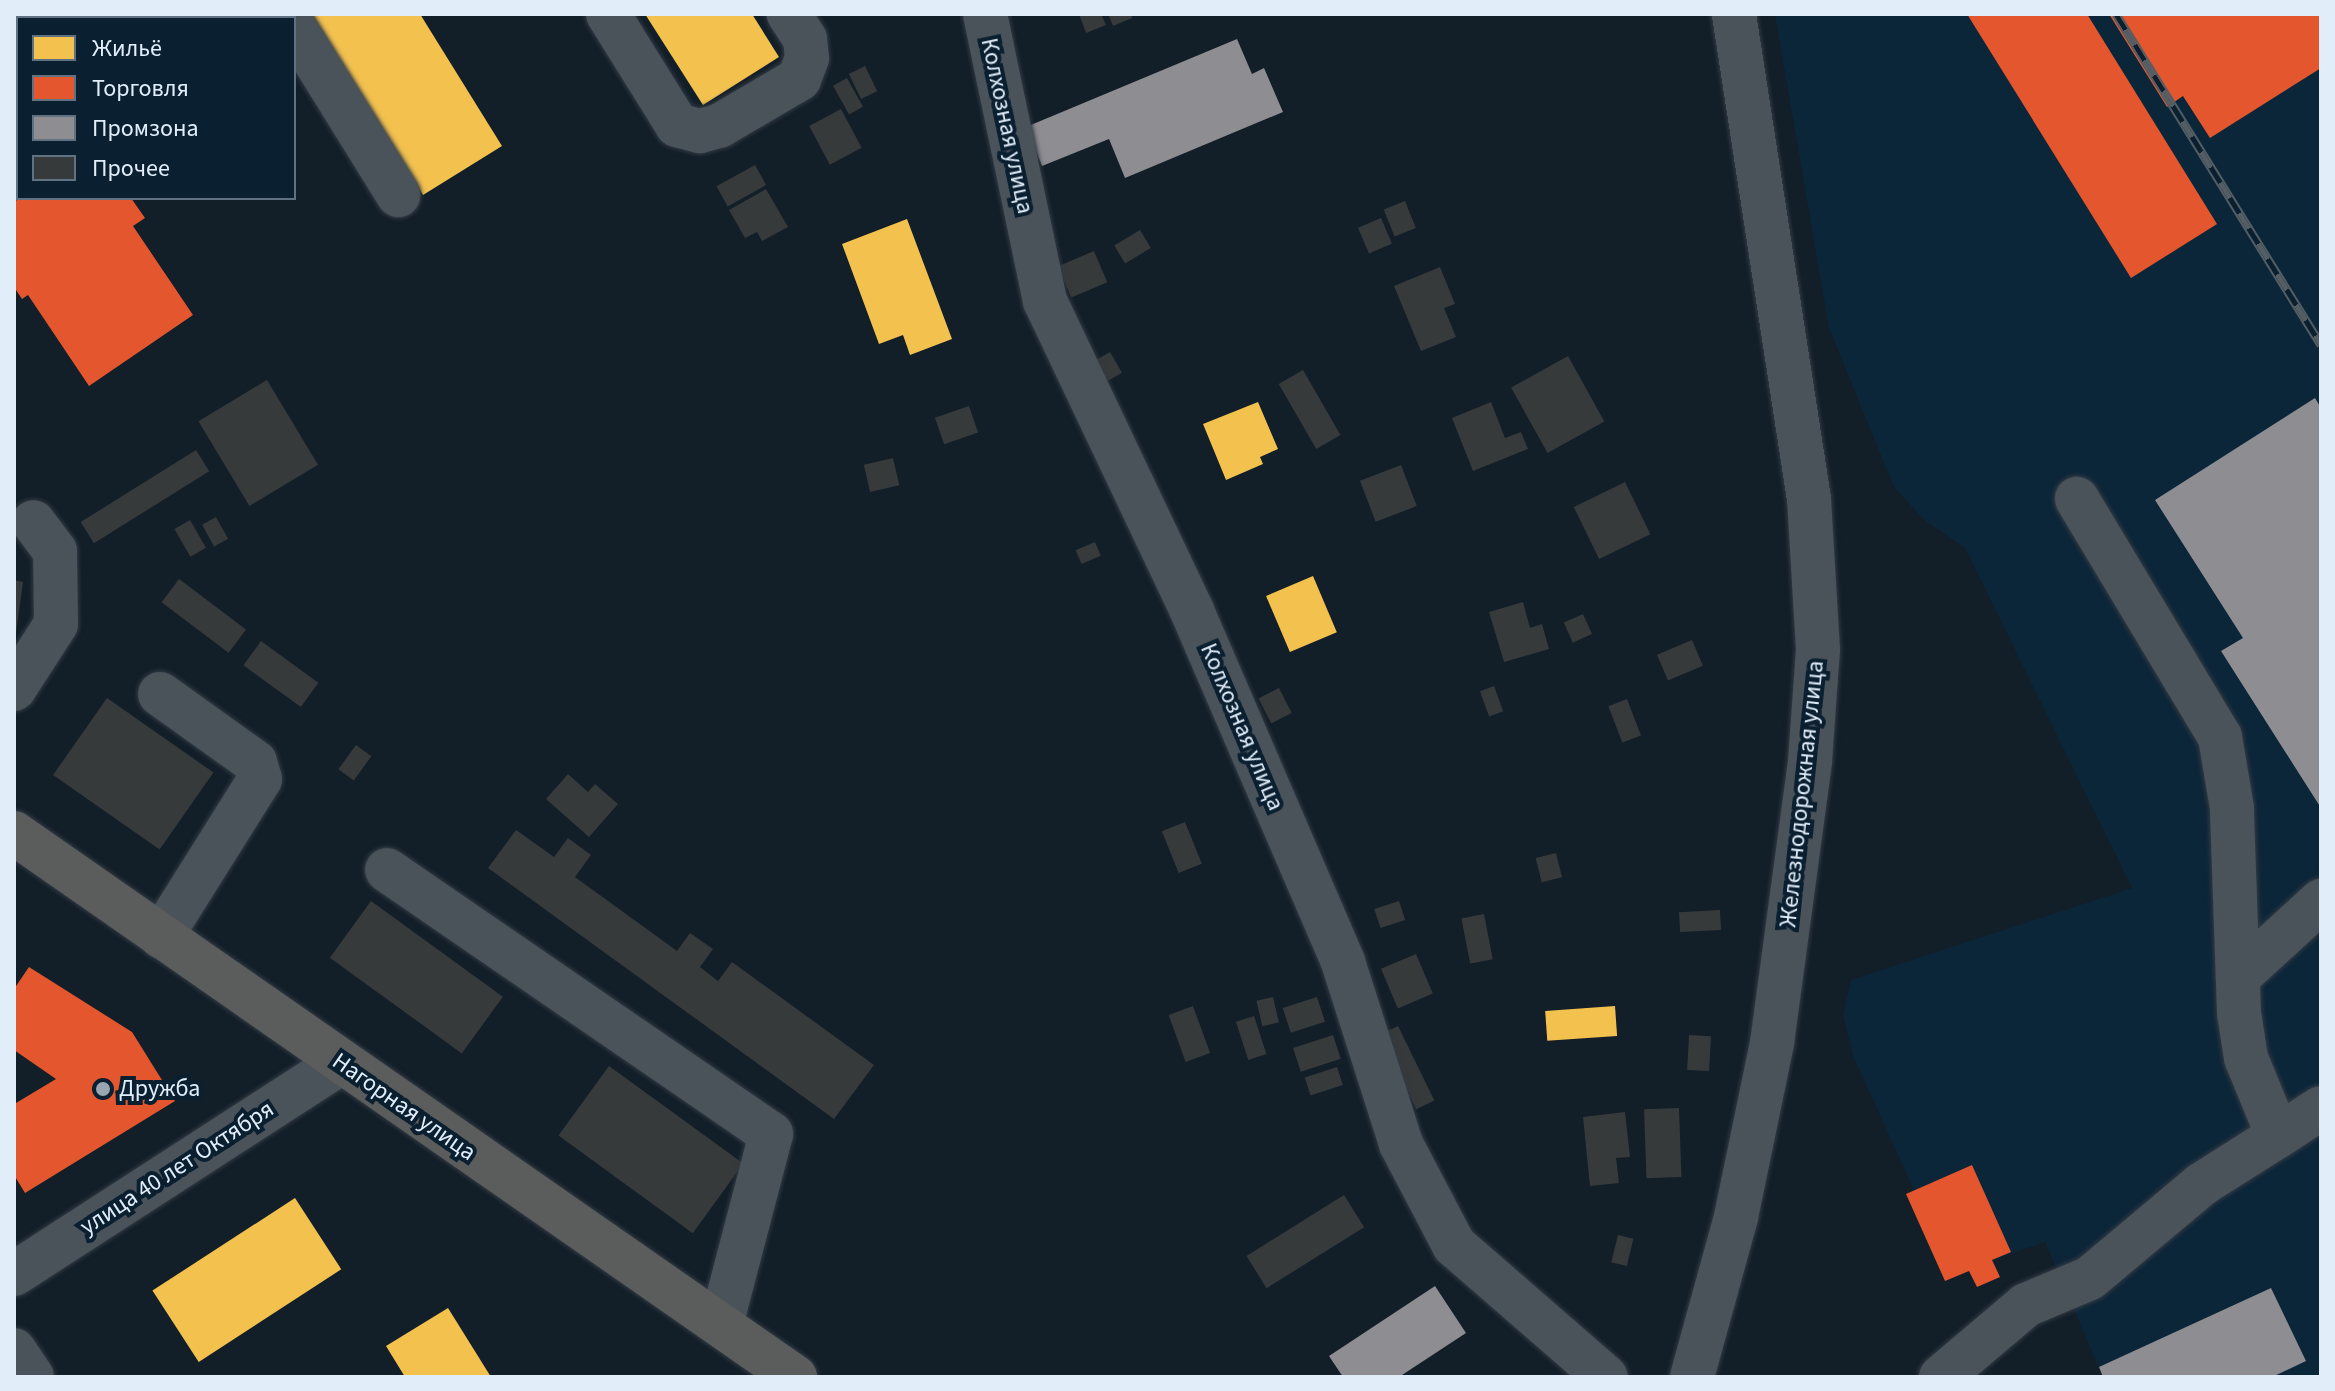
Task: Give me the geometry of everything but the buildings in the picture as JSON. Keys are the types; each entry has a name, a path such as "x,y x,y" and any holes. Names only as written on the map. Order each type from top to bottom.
{"main road":[{"name":"Нагорная улица","path":"14,833 340,1063 795,1377"}],"street":[{"path":"608,14 677,125 700,131 719,126 799,79 807,58 805,39 789,14"},
{"name":"Колхозная улица","path":"985,14 1045,301 1192,611 1343,962 1401,1144 1454,1245 1606,1377"},
{"name":"Железнодорожная улица","path":"1692,1377 1736,1217 1772,1043 1810,761 1818,650 1809,499 1734,14"},
{"path":"296,30 398,195"},
{"path":"2077,499 2220,737 2232,808 2238,977 2246,1058 2278,1136"},
{"path":"14,689 56,624 55,551 33,522"},
{"path":"160,694 255,762 260,779 161,937"},
{"path":"387,870 771,1134 721,1325"},
{"path":"2238,977 2321,901"},
{"name":"улица 40 лет Октября","path":"14,1274 340,1063"},
{"path":"1941,1377 2026,1305 2090,1278 2202,1184 2321,1108"},
{"path":"14,1350 32,1377"}],"shaded area":[{"path":"1775,14 2321,14 2321,1377 2103,1377 2045,1242 1993,1260 2000,1277 1977,1287 1969,1271 1945,1281 1906,1194 1914,1190 1853,1056 1843,1014 1851,980 2132,888 1965,548 1923,519 1894,487 1829,328"}],"railway":[{"path":"2116,14 2321,345"}],"place":[{"name":"Дружба","path":"103,1089"}]}
